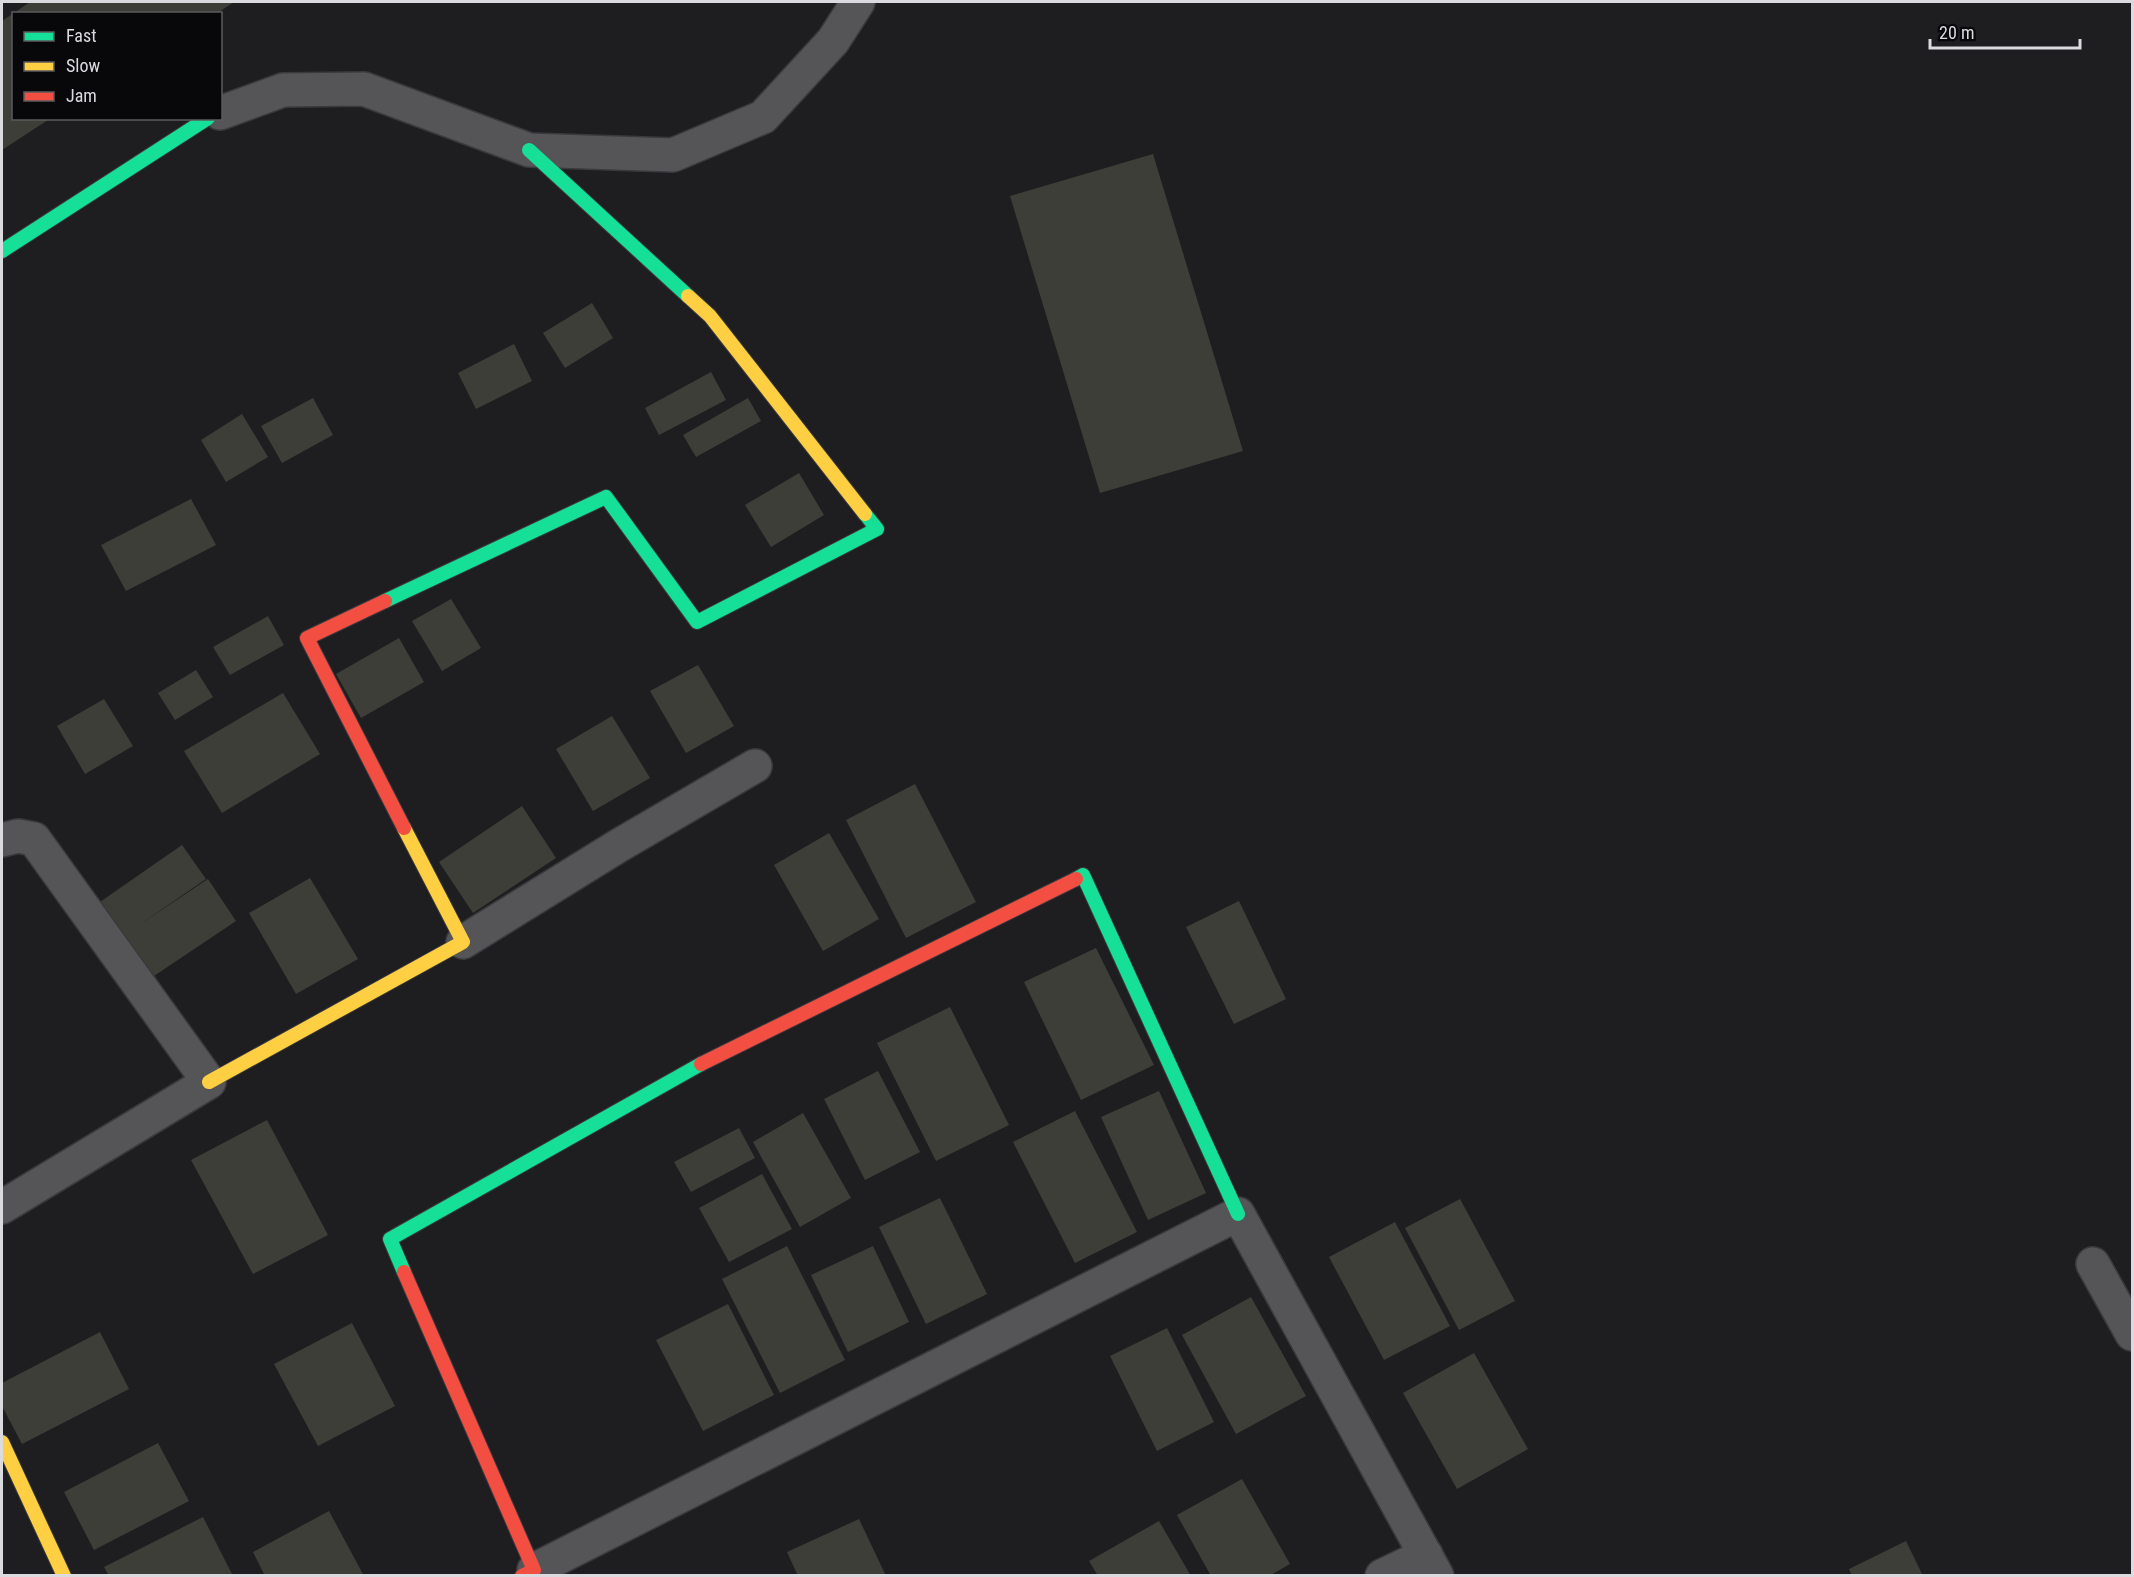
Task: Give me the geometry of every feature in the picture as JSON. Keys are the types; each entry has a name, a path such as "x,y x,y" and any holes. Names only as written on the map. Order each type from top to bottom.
{"street":[{"path":"222,112 284,90 364,89 529,150 673,155 763,117 833,41 858,2"},
{"path":"2,251 205,120"},
{"path":"463,942 307,638 606,497 697,622 877,529 710,316 529,150"},
{"path":"2,1207 209,1082 463,942 618,846 755,766"},
{"path":"2,840 18,836 34,839 209,1082"},
{"path":"1238,1214 531,1574 390,1239 713,1057 1083,875 1238,1214 1432,1565 1382,1575"},
{"path":"2093,1264 2133,1334"},
{"path":"2,1442 64,1575"}],"building":[{"path":"30,2 234,2 219,12 15,12"},
{"path":"12,14 12,120 48,120 2,150 2,21"},
{"path":"1153,154 1243,451 1100,493 1010,196"},
{"path":"592,303 613,338 565,368 543,333"},
{"path":"514,344 532,381 476,409 458,373"},
{"path":"711,372 726,400 659,435 645,408"},
{"path":"313,398 333,435 282,463 261,426"},
{"path":"748,398 761,421 696,457 683,435"},
{"path":"242,414 268,457 226,482 201,440"},
{"path":"799,473 824,515 771,547 745,505"},
{"path":"191,499 216,545 126,591 101,545"},
{"path":"451,599 481,648 442,671 412,621"},
{"path":"268,616 284,645 230,675 213,647"},
{"path":"399,638 424,682 361,718 336,674"},
{"path":"698,665 734,726 686,753 650,691"},
{"path":"196,670 213,697 175,720 158,693"},
{"path":"283,693 320,754 222,813 184,751"},
{"path":"104,699 133,746 85,774 57,726"},
{"path":"612,716 650,778 593,811 556,749"},
{"path":"915,784 976,902 906,938 846,820"},
{"path":"522,806 556,858 473,913 439,862"},
{"path":"829,833 879,919 823,951 774,865"},
{"path":"182,845 206,879 136,927 208,879 236,921 145,982 97,904"},
{"path":"310,878 358,959 296,994 249,913"},
{"path":"1239,901 1286,999 1234,1024 1186,927"},
{"path":"1096,948 1154,1065 1081,1100 1024,982"},
{"path":"950,1007 1009,1125 936,1161 877,1043"},
{"path":"878,1071 920,1152 865,1180 824,1099"},
{"path":"1159,1091 1206,1193 1148,1220 1101,1117"},
{"path":"1075,1111 1137,1232 1075,1263 1013,1142"},
{"path":"803,1113 851,1198 800,1227 753,1142"},
{"path":"267,1120 328,1235 253,1274 191,1160"},
{"path":"739,1128 755,1158 691,1192 674,1162"},
{"path":"762,1174 792,1229 729,1262 699,1208"},
{"path":"940,1198 987,1294 926,1324 879,1227"},
{"path":"1460,1199 1515,1301 1459,1330 1405,1228"},
{"path":"1395,1222 1450,1326 1384,1360 1329,1257"},
{"path":"787,1246 845,1360 780,1393 722,1279"},
{"path":"873,1246 909,1322 848,1352 811,1275"},
{"path":"1251,1297 1306,1396 1236,1434 1182,1335"},
{"path":"728,1304 774,1395 703,1431 656,1340"},
{"path":"352,1323 395,1406 318,1446 274,1364"},
{"path":"1167,1328 1214,1422 1157,1451 1110,1356"},
{"path":"100,1332 129,1389 22,1444 2,1406 2,1383"},
{"path":"1474,1353 1528,1449 1457,1489 1403,1393"},
{"path":"158,1443 189,1501 94,1550 64,1492"},
{"path":"1242,1479 1290,1564 1269,1576 1211,1576 1177,1515"},
{"path":"329,1511 364,1576 265,1576 253,1552"},
{"path":"203,1517 233,1576 109,1576 104,1567"},
{"path":"859,1519 886,1576 798,1576 787,1552"},
{"path":"1159,1521 1191,1576 1098,1576 1089,1561"},
{"path":"1906,1541 1923,1576 1852,1576 1849,1569"}],"traffic: fast":[{"path":"2,251 205,120"},
{"path":"529,150 688,296"},
{"path":"385,601 606,497 697,622 877,529 865,514"},
{"path":"1076,879 1083,875 1238,1214"},
{"path":"404,1272 390,1239 701,1064"}],"traffic: slow":[{"path":"688,296 710,316 865,514"},
{"path":"209,1082 463,942 404,828"},
{"path":"2,1442 64,1576"}],"traffic: jam":[{"path":"385,601 307,638 404,828"},
{"path":"701,1064 1076,879"},
{"path":"404,1272 534,1570 522,1576"}]}
